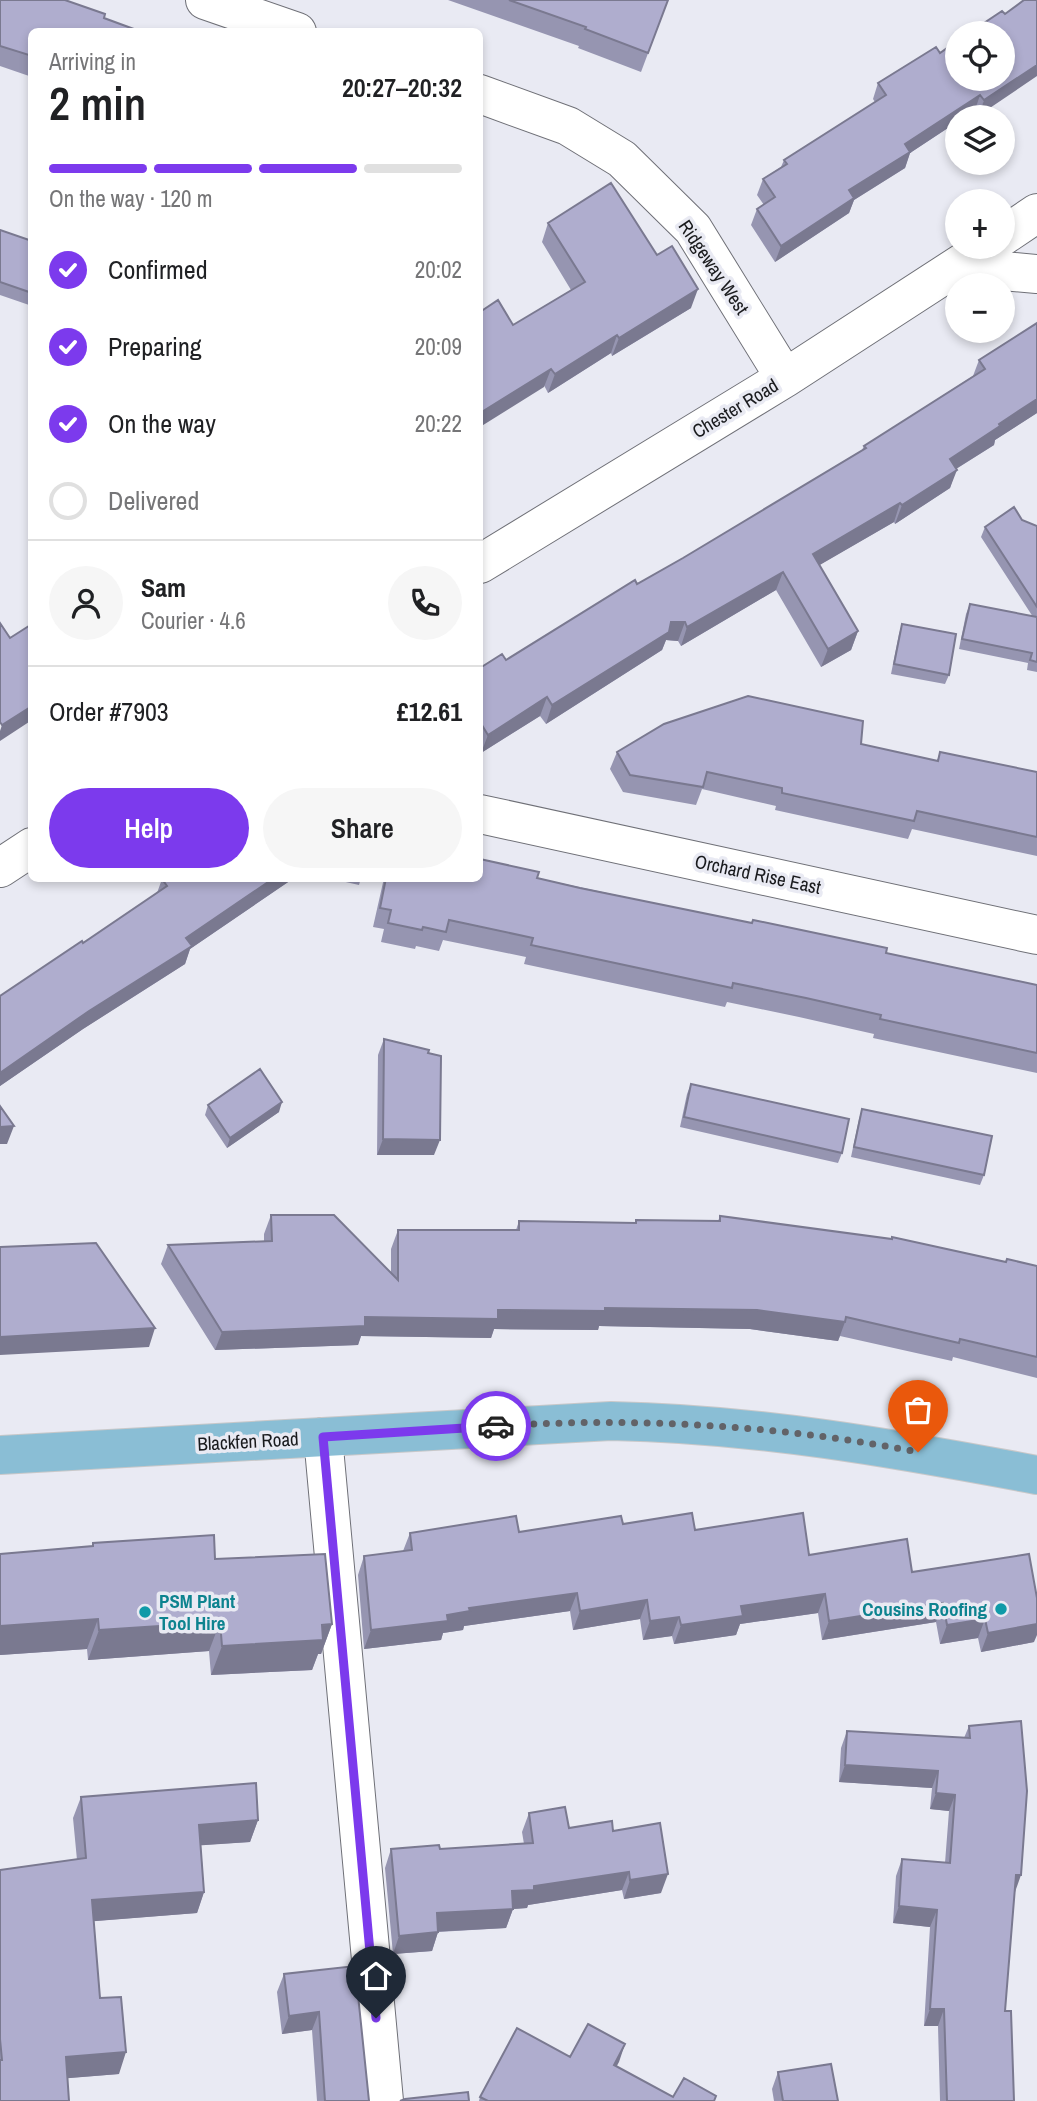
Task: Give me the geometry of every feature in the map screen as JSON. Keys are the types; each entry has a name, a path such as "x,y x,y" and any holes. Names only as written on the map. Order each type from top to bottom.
{"main road":[{"name":"Blackfen Road","path":"0,1455 597,1422 679,1422 781,1432 893,1448 1037,1475"}],"street":[{"path":"205,0 286,28"},
{"name":"Ridgeway West","path":"483,95 568,126 622,159 693,229 785,378"},
{"path":"1015,228 1037,213"},
{"name":"Chester Road","path":"483,562 785,378 969,259"},
{"path":"980,259 1037,274"},
{"name":"Orchard Rise East","path":"483,815 1037,935"},
{"path":"323,1437 384,2101"}],"building":[{"path":"0,0 65,0 105,14 104,18 131,28 28,28 28,55 0,46"},
{"path":"509,0 668,0 648,53 585,29 586,27"},
{"path":"1024,0 1037,0 1037,65 1015,80 1015,21 987,21 1002,11 1005,14"},
{"path":"936,47 940,53 945,49 945,91 998,91 984,100 980,95 965,105 945,105 945,118 905,144 910,152 849,190 854,198 781,246 757,209 775,197 763,179 787,164 784,160 886,95 878,83"},
{"path":"611,183 657,255 672,246 698,289 619,338 617,335 555,374 551,369 483,411 483,310 498,300 513,325 585,282 548,223"},
{"path":"0,230 28,240 28,292 0,282"},
{"path":"1037,323 1037,399 950,459 957,470 902,505 900,503 813,554 858,631 828,649 783,572 687,627 685,622 671,622 669,632 552,705 547,697 488,735 483,727 483,666 502,654 506,660 635,580 637,584 683,558 866,448 864,446 985,369 979,360 1006,343 1015,343 1015,337"},
{"path":"1014,507 1022,520 1037,526 1037,607 985,527"},
{"path":"970,604 1037,617 1037,662 1030,660 1032,653 962,639"},
{"path":"0,623 10,638 28,627 28,709 2,725"},
{"path":"902,624 956,634 949,675 894,664"},
{"path":"748,696 863,721 861,744 938,761 940,752 1037,772 1037,837 917,811 914,821 782,793 782,788 707,772 703,787 630,775 617,752 664,724"},
{"path":"483,860 539,872 537,878 580,888 887,948 886,953 1037,985 1037,1053 880,1019 881,1015 806,998 733,983 732,988 531,945 533,938 449,920 446,932 388,923 391,910 380,908 385,882 483,882"},
{"path":"164,882 268,882 186,938 192,946 89,1011 0,1073 0,996 167,886"},
{"path":"384,1039 429,1050 428,1053 441,1056 440,1140 383,1139"},
{"path":"260,1069 282,1102 230,1138 208,1105"},
{"path":"691,1084 849,1119 842,1153 684,1117"},
{"path":"0,1106 14,1126 0,1127"},
{"path":"862,1109 992,1136 984,1175 854,1147"},
{"path":"271,1215 334,1215 398,1280 398,1230 519,1230 519,1221 720,1221 720,1216 892,1237 1006,1262 1007,1259 1037,1266 1037,1357 960,1339 959,1343 846,1317 845,1322 757,1310 498,1310 498,1319 365,1317 365,1326 222,1332 168,1245 272,1241"},
{"path":"96,1243 155,1328 0,1337 0,1247"},
{"path":"692,1513 695,1530 803,1513 809,1555 907,1539 912,1572 1029,1554 1037,1598 1037,1624 988,1633 985,1619 947,1625 943,1603 829,1621 825,1594 741,1606 743,1616 681,1625 679,1617 650,1621 647,1600 580,1611 577,1593 469,1608 470,1611 447,1615 448,1621 371,1630 364,1556 412,1550 410,1533 516,1516 519,1532 621,1516 623,1524"},
{"path":"214,1535 215,1559 325,1554 332,1624 322,1625 323,1640 222,1646 220,1622 99,1630 98,1619 0,1626 0,1554 93,1546 93,1543"},
{"path":"1021,1721 1027,1791 1021,1875 1016,1875 1005,2011 1011,2011 1014,2101 947,2101 944,2009 930,2009 937,1910 899,1906 902,1859 950,1863 955,1795 936,1793 938,1771 845,1765 847,1731 970,1738 969,1726"},
{"path":"256,1783 258,1820 199,1825 204,1892 92,1900 100,1998 121,1997 126,2052 66,2057 69,2101 0,2101 0,1870 86,1858 81,1797"},
{"path":"565,1807 569,1828 612,1821 613,1831 660,1823 668,1874 630,1880 629,1872 534,1886 534,1890 512,1891 513,1909 437,1913 438,1932 399,1936 391,1849 533,1843 529,1813"},
{"path":"355,1966 369,2101 325,2101 319,2012 289,2016 284,1974"},
{"path":"588,2024 625,2044 614,2065 673,2097 684,2078 716,2096 714,2101 488,2101 480,2097 517,2028 570,2057"},
{"path":"831,2064 838,2101 783,2101 778,2072"},
{"path":"468,2092 469,2101 400,2101 405,2099"}],"way so far":[{"path":"496,1426 611,1421 679,1422 781,1432 918,1452"}],"place":[{"name":"Cousins Roofing","path":"1001,1609"},
{"name":"PSM Plant Tool Hire","path":"145,1612"}],"route":[{"path":"376,2018 323,1437 496,1426"}]}
